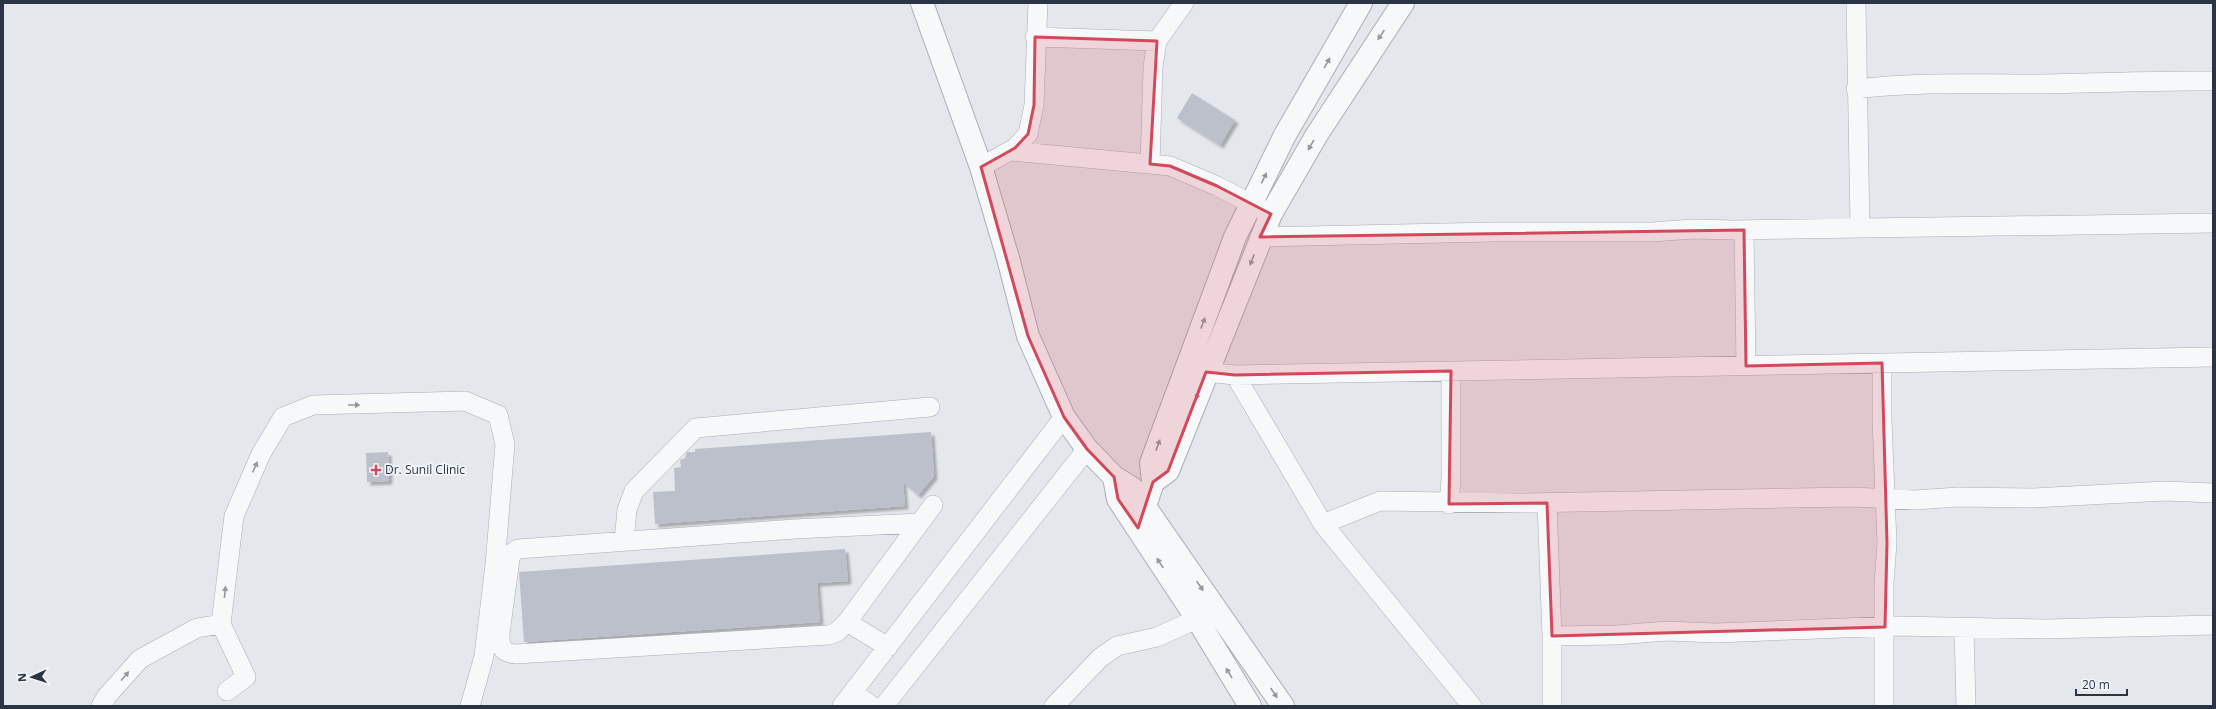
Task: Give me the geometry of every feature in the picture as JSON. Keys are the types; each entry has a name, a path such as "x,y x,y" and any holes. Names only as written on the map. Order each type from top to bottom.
{"street":[{"path":"922,3 981,167 1008,258 1028,336 1064,418 1087,449 1114,477 1118,499 1142,518 1283,706"},
{"path":"981,167 1011,151 1028,134 1034,105 1038,3"},
{"path":"1150,164 1153,67 1157,41 1184,3"},
{"path":"1250,706 1197,619 1142,518 1153,482 1151,463 1235,238 1286,135 1361,3"},
{"path":"1153,482 1168,471 1260,237 1271,214 1316,136 1403,3"},
{"path":"1856,3 1856,89 1860,227"},
{"path":"1036,37 1157,41"},
{"path":"1856,89 1880,86 1960,82 2018,84 2213,81"},
{"path":"1011,151 1170,166 1217,186 1271,214"},
{"path":"1260,237 1493,232 1652,232 1693,228 1744,230 1860,227 2213,223"},
{"path":"1744,230 1746,366"},
{"path":"1206,372 1235,375 2213,357"},
{"path":"1882,363 1882,420 1887,543 1884,583 1884,706"},
{"path":"1449,504 1451,480 1451,371"},
{"path":"1235,375 1323,524 1472,706"},
{"path":"227,691 246,677 221,624 234,516 261,454 283,417 313,405 465,402 498,415 505,444 495,565 484,656 470,706"},
{"path":"624,540 627,510 634,491 696,428 930,407"},
{"path":"872,706 848,699 1064,418"},
{"path":"884,706 1087,449"},
{"path":"1323,524 1380,501 1449,504 1852,497 1885,499 2032,498 2165,491 2213,493"},
{"path":"1547,503 1552,636 1552,706"},
{"path":"920,523 624,540 526,547 518,549 512,553 500,633 502,650 508,654 516,654 828,635 837,632 847,622 920,523 933,505"},
{"path":"1054,706 1100,658 1117,646 1157,637 1197,619"},
{"path":"847,622 888,647"},
{"path":"101,706 140,659 197,628 221,624"},
{"path":"1552,636 1617,635 1666,631 1716,633 1885,627 2045,629 2213,625"},
{"path":"1964,628 1966,706"}],"highlighted area":[{"path":"1035,37 1157,41 1150,164 1170,166 1217,186 1271,214 1260,237 1744,230 1746,366 1882,363 1887,543 1885,627 1552,636 1547,503 1449,504 1451,371 1235,375 1206,372 1168,471 1153,482 1138,528 1118,499 1114,477 1087,449 1064,417 1028,336 981,167 1015,148 1028,134 1034,105"}],"building":[{"path":"1192,93 1235,120 1220,145 1177,118"},
{"path":"931,432 934,476 918,495 903,482 905,506 655,524 653,492 675,491 674,468 681,467 680,460 685,458 687,452 695,452 695,449"},
{"path":"388,452 389,481 367,482 366,453"},
{"path":"845,549 848,581 817,583 820,622 524,642 519,572"}],"place":[{"name":"Dr. Sunil Clinic","path":"376,470"}]}
